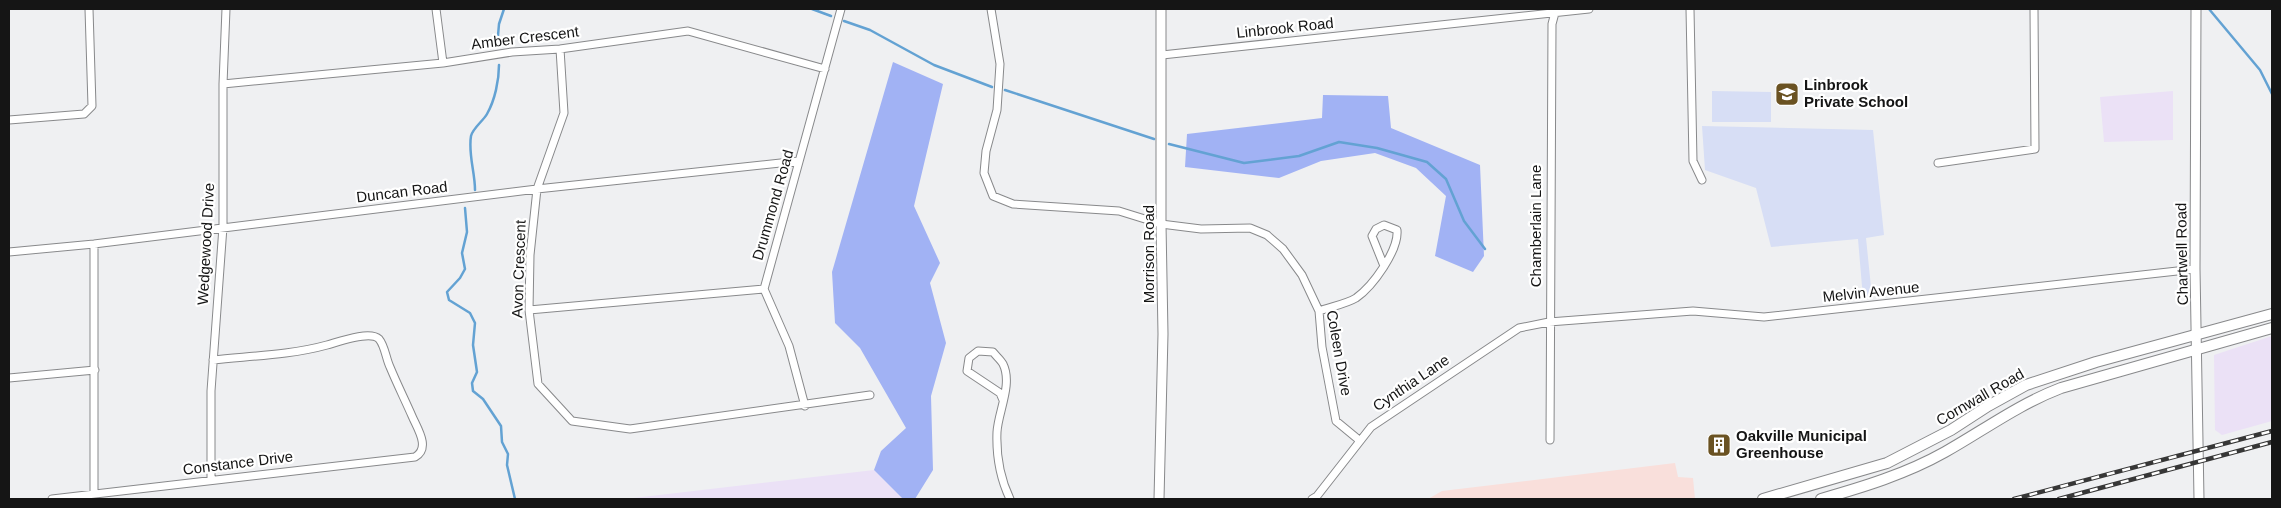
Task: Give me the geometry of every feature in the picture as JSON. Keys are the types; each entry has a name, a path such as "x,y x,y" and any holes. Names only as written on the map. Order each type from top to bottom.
{"main road":[{"name":"Cornwall Road","path":"1763,499 1886,463 1951,430 1988,406 2026,385 2096,362 2272,314"},
{"name":"Cornwall Road","path":"1821,499 1890,478 1921,464 2034,398 2061,388 2272,328"}],"street":[{"path":"9,120 84,114 92,106 90,9"},
{"name":"Wedgewood Drive","path":"211,480 213,360 223,227 223,84 226,9"},
{"path":"436,9 443,63"},
{"name":"Drummond Road","path":"764,289 841,9"},
{"name":"Coleen Drive","path":"991,9 1000,64 997,110 986,151 984,172 993,196 1013,204 1119,211 1161,224 1201,229 1250,228 1267,236 1283,249 1302,274 1319,311 1322,347 1336,420 1359,440"},
{"name":"Morrison Road","path":"1159,499 1163,334 1161,9"},
{"name":"Linbrook Road","path":"1162,56 1555,11 1589,9"},
{"path":"1690,9 1693,161 1702,180"},
{"path":"1938,163 2035,149 2034,9"},
{"name":"Chartwell Road","path":"2196,9 2195,269 2198,350 2199,499"},
{"name":"Chamberlain Lane","path":"1550,440 1549,322 1552,24 1555,11"},
{"name":"Amber Crescent","path":"223,84 443,63 512,52 560,49 688,31 825,69"},
{"name":"Avon Crescent","path":"560,49 564,113 537,189 530,255 529,310 538,384 572,421 630,429 805,406 870,395"},
{"name":"Duncan Road","path":"9,252 94,244 537,189 799,161"},
{"path":"1319,311 1355,298 1374,280 1384,266 1398,240 1397,230 1384,225 1376,229 1372,236 1384,266"},
{"path":"94,244 94,494"},
{"name":"Melvin Avenue","path":"1549,322 1693,311 1764,317 2195,269"},
{"path":"529,310 764,289 789,346 805,406"},
{"name":"Cynthia Lane","path":"1312,499 1317,496 1371,427 1518,328 1549,322"},
{"name":"Constance Drive","path":"52,499 415,457 423,448 422,438 389,366 383,347 379,339 375,337 360,336 318,347 213,360"},
{"path":"1003,400 1000,393 967,370 969,358 978,351 993,352 1004,365 1006,385 1003,400 997,430 999,473 1010,499"},
{"path":"9,378 95,370"}],"shaded area":[{"path":"893,62 943,84 914,206 940,263 930,283 946,343 931,396 933,470 915,499 903,499 874,470 881,451 906,428 860,348 835,323 832,272"},
{"path":"1712,91 1771,92 1771,122 1712,122"},
{"path":"2173,91 2173,140 2104,142 2100,97"},
{"path":"1323,95 1388,96 1391,128 1480,165 1484,256 1473,272 1435,256 1446,196 1416,168 1375,153 1321,161 1279,178 1185,167 1187,134 1322,118"},
{"path":"1702,126 1873,130 1884,235 1866,238 1872,297 1863,298 1858,239 1771,247 1756,188 1705,170"},
{"path":"2272,336 2272,421 2222,435 2215,430 2214,355"},
{"path":"1675,463 1678,477 1693,478 1695,499 1428,499 1442,491"},
{"path":"874,470 903,499 625,499"}],"waterway":[{"path":"497,47 499,24 504,9"},
{"path":"812,9 831,16"},
{"path":"2209,9 2260,70 2272,94"},
{"path":"844,21 870,30 934,65 992,87"},
{"path":"475,190 470,150 471,136 487,114 492,103 499,65"},
{"path":"1005,90 1154,139"},
{"path":"1169,144 1244,163 1299,156 1339,142 1377,148 1427,162 1446,179 1464,221 1485,249"},
{"path":"465,208 467,232 462,253 465,269 460,278 447,292 449,300 470,313 475,323 473,345 477,372 472,383 473,391 483,399 501,426 502,442 508,454 507,465 515,499"}],"railway":[{"path":"2014,499 2272,431"},
{"path":"2059,499 2272,442"}],"place":[{"name":"Linbrook Private School","path":"1787,94"},
{"name":"Oakville Municipal Greenhouse","path":"1719,445"}]}
